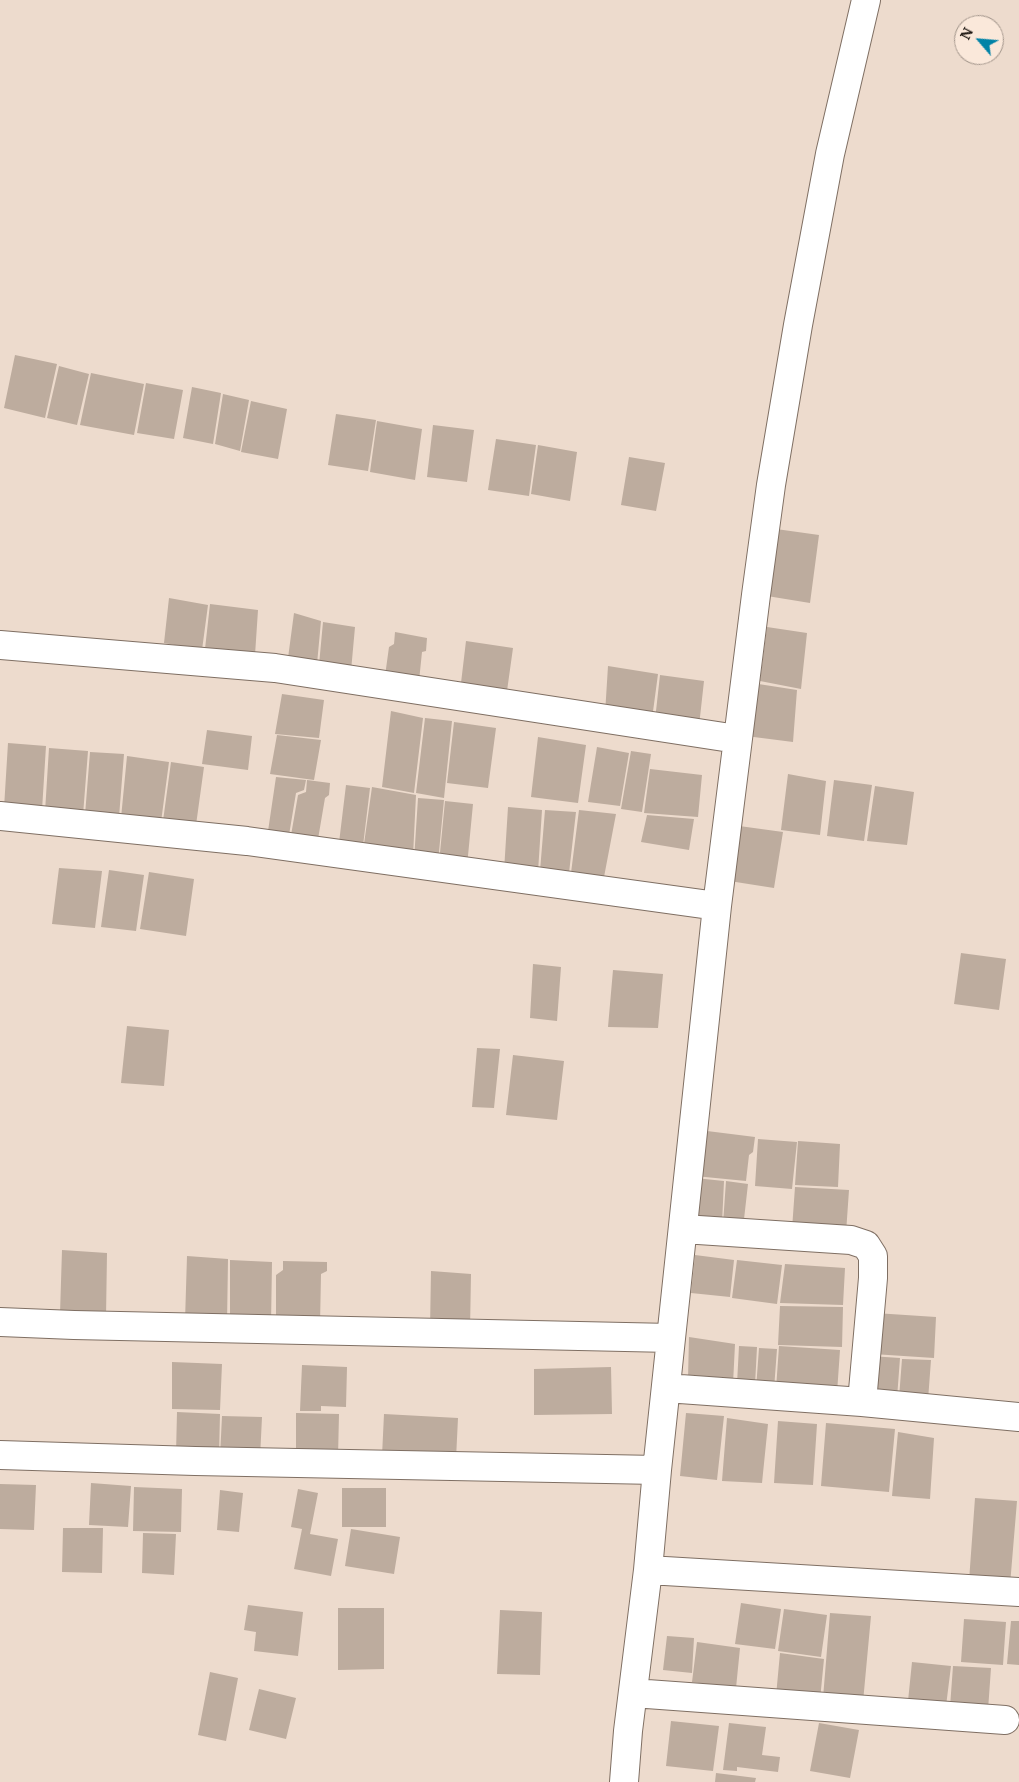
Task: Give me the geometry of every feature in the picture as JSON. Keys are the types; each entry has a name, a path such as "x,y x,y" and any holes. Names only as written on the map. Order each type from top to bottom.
{"street":[{"path":"624,1782 717,906 771,485 830,154 866,0"},
{"path":"0,645 275,668 737,740"},
{"path":"0,816 247,841 717,906"},
{"path":"683,1229 851,1240 866,1245 874,1256 862,1402"},
{"path":"0,1322 671,1338"},
{"path":"666,1388 862,1402 1019,1416"},
{"path":"0,1455 657,1470"},
{"path":"648,1570 1019,1592"},
{"path":"633,1693 1006,1720"}],"building":[{"path":"15,355 57,364 45,418 4,408"},
{"path":"59,366 89,374 77,425 47,418"},
{"path":"91,373 144,384 134,435 80,425"},
{"path":"146,383 183,390 174,439 137,433"},
{"path":"192,387 221,393 213,444 183,438"},
{"path":"223,394 249,400 240,451 215,444"},
{"path":"251,401 287,409 278,459 241,452"},
{"path":"336,414 376,420 368,471 328,465"},
{"path":"377,421 422,429 415,480 370,472"},
{"path":"433,425 474,430 467,482 427,477"},
{"path":"496,439 536,445 529,496 488,490"},
{"path":"538,445 577,452 570,501 531,494"},
{"path":"629,457 665,463 656,511 621,505"},
{"path":"769,528 819,535 810,603 761,595"},
{"path":"169,598 208,605 202,650 164,643"},
{"path":"210,604 258,610 255,655 205,649"},
{"path":"294,613 321,621 317,664 288,658"},
{"path":"323,622 355,627 351,671 319,665"},
{"path":"767,627 807,633 801,689 760,681"},
{"path":"395,632 427,638 426,651 422,652 419,681 385,676 389,647 394,644"},
{"path":"466,641 513,648 507,691 461,683"},
{"path":"608,666 658,674 652,719 605,714"},
{"path":"660,675 704,681 699,726 655,720"},
{"path":"752,683 797,690 793,742 746,736"},
{"path":"282,694 324,700 319,738 275,734"},
{"path":"391,711 423,718 414,793 382,787"},
{"path":"425,718 452,721 444,798 416,793"},
{"path":"454,722 496,728 488,788 447,783"},
{"path":"207,730 252,736 248,770 202,764"},
{"path":"277,735 321,740 314,780 270,774"},
{"path":"538,737 586,745 578,803 531,797"},
{"path":"8,743 46,746 42,810 4,808"},
{"path":"597,747 629,753 620,806 588,802"},
{"path":"49,748 88,751 83,815 45,812"},
{"path":"631,751 651,754 642,812 621,809"},
{"path":"90,752 124,754 119,817 85,815"},
{"path":"127,756 169,762 161,822 121,818"},
{"path":"171,762 204,767 196,825 163,821"},
{"path":"650,769 702,775 698,817 644,813"},
{"path":"788,774 826,781 820,835 781,830"},
{"path":"276,777 306,780 304,790 296,793 288,841 267,838"},
{"path":"307,780 330,783 329,795 325,798 317,845 290,841 298,795 306,792"},
{"path":"834,780 872,785 864,841 827,836"},
{"path":"346,785 370,788 362,854 338,851"},
{"path":"875,786 914,792 907,845 867,841"},
{"path":"372,787 416,795 413,856 363,851"},
{"path":"418,798 444,800 438,862 414,860"},
{"path":"445,801 473,804 467,866 439,863"},
{"path":"508,807 542,810 538,872 504,871"},
{"path":"545,810 576,812 569,873 540,871"},
{"path":"579,810 616,814 604,877 571,873"},
{"path":"647,815 694,819 689,850 641,842"},
{"path":"732,825 783,832 774,888 723,880"},
{"path":"59,868 102,871 95,928 52,924"},
{"path":"109,870 144,875 136,931 101,927"},
{"path":"149,872 194,879 186,936 140,929"},
{"path":"961,953 1006,959 999,1010 954,1004"},
{"path":"533,964 561,967 557,1021 530,1018"},
{"path":"613,970 663,974 658,1028 608,1027"},
{"path":"127,1026 169,1030 164,1086 121,1083"},
{"path":"477,1048 500,1049 494,1108 472,1107"},
{"path":"513,1055 564,1061 557,1120 506,1115"},
{"path":"699,1130 755,1137 753,1152 749,1155 746,1181 695,1176"},
{"path":"758,1139 797,1142 792,1189 755,1186"},
{"path":"798,1141 840,1144 838,1187 795,1185"},
{"path":"695,1178 724,1181 722,1223 694,1218"},
{"path":"726,1181 748,1184 743,1228 723,1224"},
{"path":"795,1187 849,1190 846,1233 792,1229"},
{"path":"62,1250 107,1253 106,1317 60,1314"},
{"path":"695,1255 734,1260 730,1297 691,1293"},
{"path":"187,1256 228,1259 227,1324 185,1321"},
{"path":"230,1260 272,1262 271,1325 230,1324"},
{"path":"737,1260 782,1265 777,1304 732,1298"},
{"path":"283,1261 327,1262 327,1271 321,1274 320,1324 276,1323 276,1275 283,1270"},
{"path":"785,1264 845,1268 843,1305 780,1303"},
{"path":"431,1271 471,1274 470,1330 430,1329"},
{"path":"780,1306 843,1307 842,1347 778,1345"},
{"path":"875,1313 936,1317 934,1358 873,1354"},
{"path":"689,1337 735,1344 733,1384 688,1379"},
{"path":"739,1346 757,1347 755,1385 737,1384"},
{"path":"779,1346 840,1350 837,1393 776,1389"},
{"path":"759,1348 777,1349 774,1389 756,1389"},
{"path":"870,1356 900,1358 897,1398 867,1396"},
{"path":"902,1359 931,1360 928,1400 899,1398"},
{"path":"172,1362 222,1364 220,1410 172,1409"},
{"path":"302,1365 347,1367 346,1407 321,1406 321,1411 300,1411"},
{"path":"611,1367 612,1414 534,1415 534,1369"},
{"path":"177,1412 220,1414 219,1455 176,1454"},
{"path":"296,1413 339,1414 338,1457 296,1456"},
{"path":"686,1413 724,1416 717,1480 680,1476"},
{"path":"384,1414 458,1418 456,1459 382,1456"},
{"path":"222,1416 262,1417 260,1458 220,1457"},
{"path":"727,1418 768,1424 762,1483 722,1481"},
{"path":"778,1421 817,1424 813,1485 774,1483"},
{"path":"826,1423 895,1429 889,1492 821,1486"},
{"path":"898,1432 934,1438 930,1499 892,1496"},
{"path":"91,1483 131,1486 128,1527 89,1525"},
{"path":"0,1484 36,1485 34,1530 0,1529"},
{"path":"134,1487 182,1489 181,1532 133,1531"},
{"path":"342,1488 386,1488 386,1527 342,1527"},
{"path":"298,1489 318,1493 310,1534 338,1539 331,1576 294,1569 302,1529 291,1527"},
{"path":"220,1490 243,1493 239,1532 217,1530"},
{"path":"975,1498 1017,1501 1010,1585 969,1581"},
{"path":"63,1528 103,1528 102,1573 62,1572"},
{"path":"351,1529 400,1537 394,1574 345,1566"},
{"path":"143,1533 176,1534 174,1575 142,1573"},
{"path":"741,1603 781,1609 775,1649 735,1644"},
{"path":"248,1605 303,1612 298,1656 254,1651 256,1632 244,1630"},
{"path":"338,1608 384,1608 384,1669 338,1670"},
{"path":"784,1609 827,1615 821,1657 778,1651"},
{"path":"500,1610 542,1612 540,1675 497,1674"},
{"path":"830,1613 871,1616 863,1702 823,1698"},
{"path":"964,1619 1006,1622 1003,1665 961,1662"},
{"path":"1011,1621 1019,1621 1019,1665 1007,1664"},
{"path":"667,1636 694,1638 692,1673 663,1670"},
{"path":"697,1642 740,1648 736,1688 692,1682"},
{"path":"780,1653 824,1659 820,1700 776,1696"},
{"path":"912,1662 951,1666 946,1706 908,1701"},
{"path":"953,1666 991,1668 988,1710 950,1707"},
{"path":"210,1672 238,1678 226,1741 198,1735"},
{"path":"259,1689 296,1698 286,1739 249,1730"},
{"path":"671,1721 719,1726 713,1771 666,1766"},
{"path":"729,1723 766,1727 762,1755 780,1757 778,1772 737,1767 737,1771 723,1770"},
{"path":"819,1723 859,1730 850,1778 810,1771"},
{"path":"716,1773 756,1778 755,1782 715,1782"}]}
